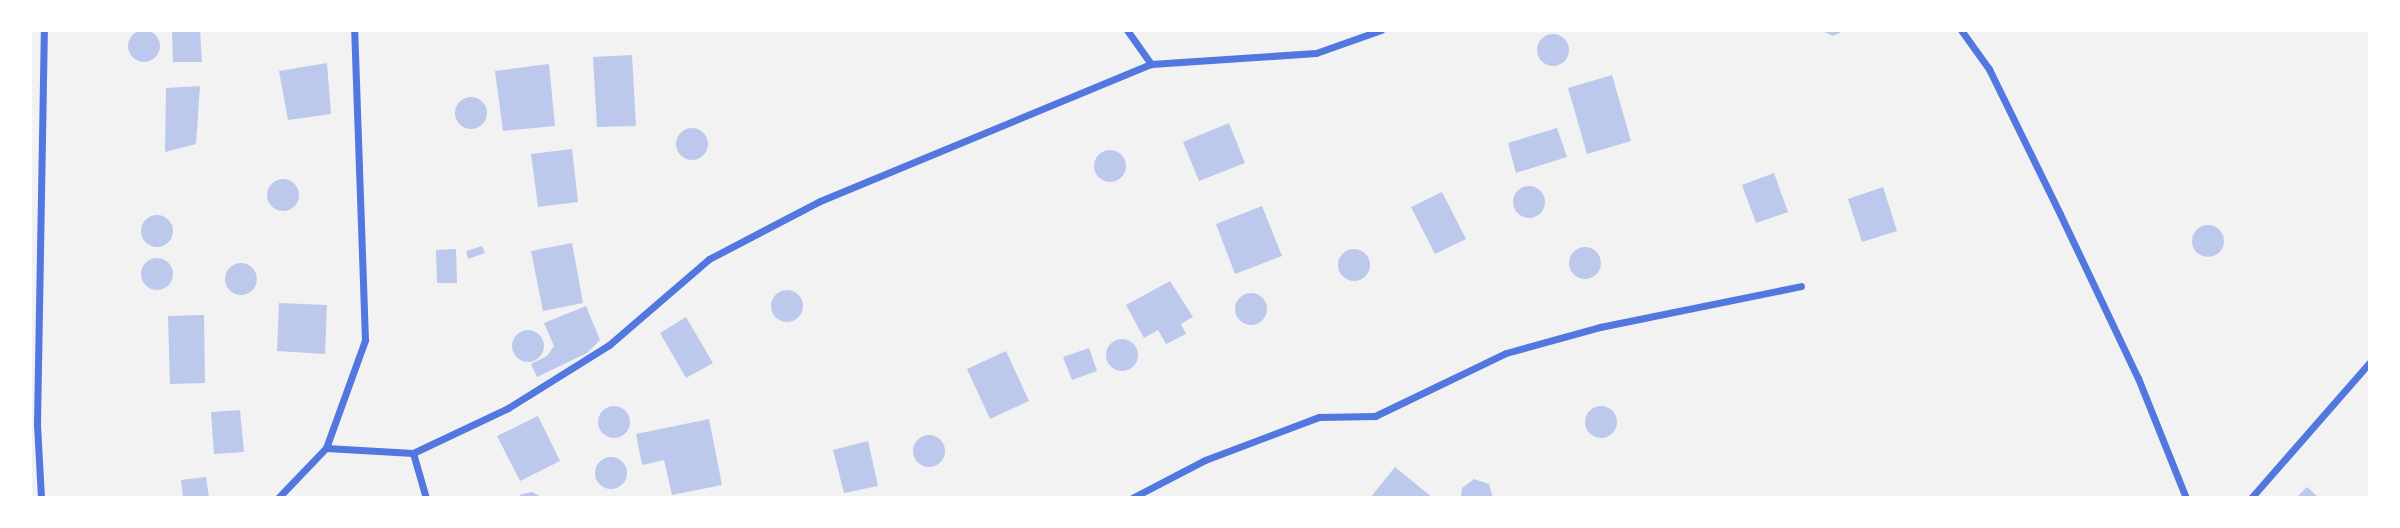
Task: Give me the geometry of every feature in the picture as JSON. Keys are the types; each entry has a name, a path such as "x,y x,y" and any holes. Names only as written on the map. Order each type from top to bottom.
{"street":[{"path":"41,498 37,424 44,30"},
{"path":"278,498 326,448 365,340 354,30"},
{"path":"1127,30 1151,64"},
{"path":"326,448 413,453 508,408 609,345 709,259 820,201 1151,64 1316,53 1381,30"},
{"path":"1961,30 1989,69 2060,214 2138,378 2186,498"},
{"path":"1132,498 1205,460 1319,417 1375,416 1506,353 1600,327 1801,286"},
{"path":"2252,498 2370,362"},
{"path":"413,453 426,498"}],"building":[{"path":"144,30 155,35 160,46 155,57 144,62 133,57 128,46 133,35"},
{"path":"172,30 200,30 202,62 173,62"},
{"path":"1820,30 1846,30 1833,36"},
{"path":"1553,34 1564,39 1569,50 1564,61 1553,66 1542,61 1537,50 1542,39"},
{"path":"632,55 636,126 597,127 593,57"},
{"path":"327,63 331,114 288,120 279,71"},
{"path":"549,64 555,126 503,131 495,71"},
{"path":"1612,75 1631,141 1587,154 1568,88"},
{"path":"200,86 196,144 165,152 166,88"},
{"path":"471,97 482,102 487,113 482,124 471,129 460,124 455,113 460,102"},
{"path":"1229,123 1245,163 1199,181 1183,142"},
{"path":"692,128 703,133 708,144 703,155 692,160 681,155 676,144 681,133"},
{"path":"1557,128 1567,157 1516,173 1508,143"},
{"path":"572,149 578,202 538,207 531,154"},
{"path":"1110,150 1121,155 1126,166 1121,177 1110,182 1099,177 1094,166 1099,155"},
{"path":"1774,173 1788,212 1756,223 1742,185"},
{"path":"283,179 294,184 299,195 294,206 283,211 272,206 267,195 272,184"},
{"path":"1529,186 1540,191 1545,202 1540,213 1529,218 1518,213 1513,202 1518,191"},
{"path":"1883,187 1897,231 1862,242 1848,199"},
{"path":"1442,192 1466,239 1435,254 1411,207"},
{"path":"1262,206 1282,256 1235,274 1216,224"},
{"path":"157,215 169,219 173,231 169,243 157,247 145,243 141,231 145,219"},
{"path":"2208,225 2220,229 2224,241 2220,253 2208,257 2196,253 2192,241 2196,229"},
{"path":"572,243 583,303 543,311 531,251"},
{"path":"482,246 485,253 468,259 466,251"},
{"path":"1585,247 1596,252 1601,263 1596,274 1585,279 1574,274 1569,263 1574,252"},
{"path":"456,249 457,283 437,283 436,250"},
{"path":"1354,249 1366,253 1370,265 1366,277 1354,281 1342,277 1338,265 1342,253"},
{"path":"157,258 168,263 173,274 168,285 157,290 146,285 141,274 146,263"},
{"path":"241,263 252,268 257,279 252,290 241,295 230,290 225,279 230,268"},
{"path":"1170,281 1193,317 1181,324 1186,334 1166,344 1158,330 1144,338 1126,305"},
{"path":"787,290 798,295 803,306 798,317 787,322 776,317 771,306 776,295"},
{"path":"1251,293 1263,297 1267,309 1263,321 1251,325 1239,321 1235,309 1239,297"},
{"path":"279,303 327,305 325,354 277,351"},
{"path":"586,306 600,340 587,353 537,377 531,364 547,356 554,346 544,323"},
{"path":"204,315 205,383 170,384 168,316"},
{"path":"686,317 713,363 686,378 660,333"},
{"path":"528,330 539,335 544,346 539,357 528,362 517,357 512,346 517,335"},
{"path":"1122,339 1133,344 1138,355 1133,366 1122,371 1111,366 1106,355 1111,344"},
{"path":"1089,348 1097,371 1072,380 1063,357"},
{"path":"1006,351 1029,401 990,419 967,369"},
{"path":"614,406 625,411 630,422 625,433 614,438 603,433 598,422 603,411"},
{"path":"1601,406 1612,411 1617,422 1612,433 1601,438 1590,433 1585,422 1590,411"},
{"path":"240,410 244,452 214,454 211,412"},
{"path":"538,416 560,461 520,481 497,436"},
{"path":"709,419 722,485 672,495 664,460 642,465 636,434"},
{"path":"929,435 941,439 945,451 941,463 929,467 917,463 913,451 917,439"},
{"path":"868,441 878,486 844,493 833,450"},
{"path":"611,457 622,462 627,473 622,484 611,489 600,484 595,473 600,462"},
{"path":"1395,467 1433,498 1370,498"},
{"path":"206,477 209,498 183,498 181,480"},
{"path":"1474,479 1489,484 1493,498 1461,498 1462,488"},
{"path":"2307,487 2319,498 2296,498"},
{"path":"532,492 543,498 516,498 522,494"}]}
